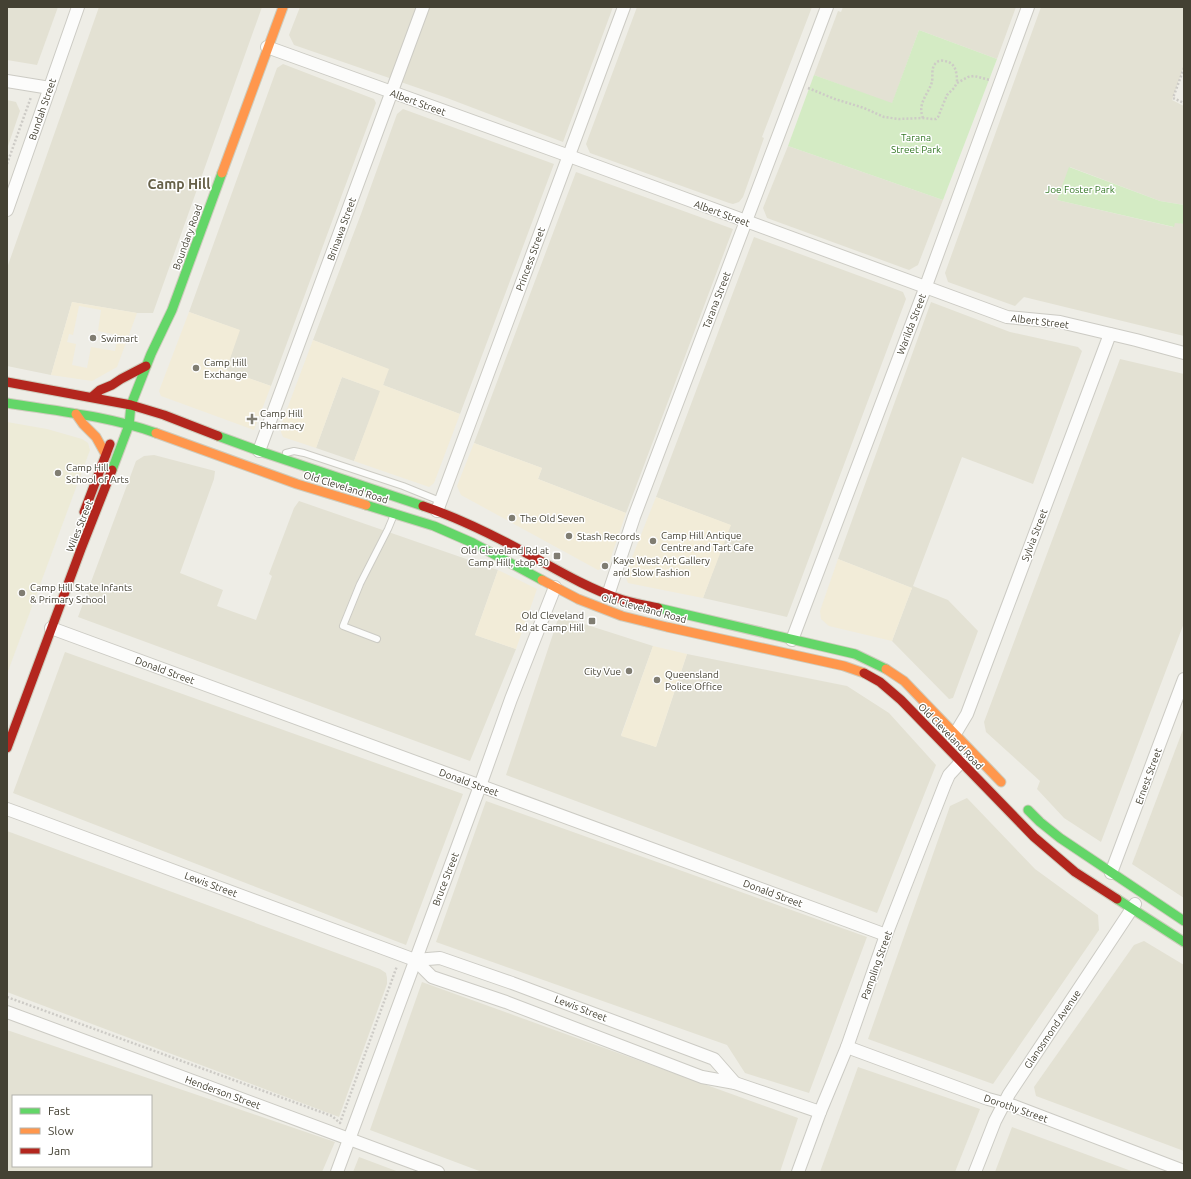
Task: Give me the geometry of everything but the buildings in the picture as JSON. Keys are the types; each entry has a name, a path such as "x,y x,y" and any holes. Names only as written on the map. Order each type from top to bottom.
{"main road":[{"name":"Boundary Road","path":"131,405 146,366 172,310 267,47 283,7"},
{"path":"92,397 100,390 146,366"},
{"name":"Old Cleveland Road","path":"7,382 131,405 164,415 259,451 439,506 464,522 495,536 590,588 618,599 855,654 872,660 890,670 904,681 1008,789"},
{"name":"Old Cleveland Road","path":"7,403 76,414 116,428 129,425 154,432 296,484 446,531 474,543 593,606 631,618 844,666 860,671 880,682 901,700 1034,837 1060,860 1075,872 1184,942"},
{"name":"Wiles Street","path":"7,748 51,628 129,425 131,405"},
{"name":"Wiles Street","path":"80,522 116,428 131,405"},
{"path":"76,414 82,424 96,437 106,454"},
{"path":"1024,806 1049,831 1184,921"}],"street":[{"name":"Bundah Street","path":"7,210 78,7"},
{"name":"Brinawa Street","path":"259,451 423,7"},
{"name":"Princess Street","path":"439,506 624,7"},
{"name":"Tarana Street","path":"608,595 634,517 826,7"},
{"name":"Warilda Street","path":"792,640 925,287 1028,7"},
{"name":"Albert Street","path":"267,47 1007,317 1060,322 1184,353"},
{"path":"7,81 50,88"},
{"name":"Sylvia Street","path":"955,734 967,714 1110,334"},
{"name":"Bruce Street","path":"337,1172 511,699 555,587"},
{"name":"Donald Street","path":"51,628 886,935"},
{"name":"Ernest Street","path":"1111,873 1184,678"},
{"name":"Pampling Street","path":"798,1172 820,1112 847,1047 886,935 944,784 949,775 961,762"},
{"name":"Lewis Street","path":"7,809 415,960 432,977 558,1022 702,1077 735,1083 820,1112"},
{"name":"Glanosmond Avenue","path":"975,1172 993,1126 1004,1103 1142,894"},
{"name":"Lewis Street","path":"415,960 440,958 512,983 714,1059 735,1083"},
{"name":"Henderson Street","path":"7,1012 438,1172"},
{"name":"Dorothy Street","path":"847,1047 988,1099 1004,1103 1184,1171"}],"lane":[{"path":"377,639 343,626 360,584 394,514"}],"path":[{"path":"923,118 921,112 923,101 932,83 935,64 944,60 954,66 957,75 957,83"},
{"path":"1184,68 1173,98 1184,103"},
{"path":"797,84 864,108 884,117 899,120 923,118 936,119 947,96 957,83 968,77 981,77 1000,84"},
{"path":"7,164 31,96"},
{"path":"7,997 332,1116 340,1123 398,965"}],"shaded area":[{"path":"7,7 58,7 37,65 7,60"},
{"path":"99,7 262,7 153,313 137,313 72,302 51,375 7,366 7,268"},
{"path":"300,7 613,7 563,142 447,98 294,45 289,35"},
{"path":"637,7 812,7 762,137 764,138 743,197 739,202 733,204 729,203 590,153 586,144"},
{"path":"843,7 1016,7 997,59 919,30 892,104 814,75 838,11 841,12"},
{"path":"1041,7 1184,8 1184,66 1172,100 1184,106 1184,205 1160,201 1070,167 1057,200 1173,227 1175,222 1184,224 1184,336 1024,297 1015,306 948,282 945,273"},
{"path":"283,64 374,99 376,103 271,386 226,370 239,330 189,312 277,68"},
{"path":"7,100 16,102 20,111 7,149"},
{"path":"403,109 554,164 460,414 383,385 388,369 313,340 397,114"},
{"path":"788,146 943,200 918,265 909,270 767,218 763,208"},
{"path":"576,172 733,229 626,513 538,479 542,468 474,443"},
{"path":"754,237 903,292 906,299 787,617 703,598 730,525 656,497"},
{"path":"72,302 137,313 117,367 92,381 51,375","holes":["79,306 101,310 98,331 118,335 115,351 91,347 87,368 72,365 76,344 67,342 69,334 73,335"]},
{"path":"931,302 1010,332 1078,347 1082,351 1033,484 962,457 913,586 948,600 978,631 953,698 949,699 892,641 912,588 838,559"},
{"path":"189,312 240,330 226,370 271,386 254,430 161,396 159,391"},
{"path":"313,340 389,369 383,385 460,414 434,483 429,487 354,461 380,391 342,377 316,448 283,437 281,425"},
{"path":"1120,359 1184,374 1184,623 1101,842 1064,818 1037,789 1040,781 986,732 984,722"},
{"path":"342,377 381,391 354,461 316,448"},
{"name":"Camp Hill State Infants & Primary School","path":"7,422 47,429 82,439 88,443 90,450 7,674"},
{"path":"474,443 542,468 538,479 626,513 608,566 598,570 461,495 457,486"},
{"path":"154,455 215,471 214,479 180,573 223,590 217,606 256,620 272,576 269,574 294,508 299,501 498,570 475,635 516,649 470,761 78,617 136,461 144,456"},
{"path":"656,497 731,525 703,598 628,583 625,575"},
{"path":"838,559 912,588 892,641 829,626 821,619 820,611"},
{"path":"498,570 537,589 516,649 475,635"},
{"path":"559,616 653,646 621,735 656,747 687,654 847,686 889,713 936,765 877,913 506,775"},
{"path":"653,646 687,654 656,747 621,736"},
{"path":"65,652 463,794 406,945 13,793"},
{"path":"1184,727 1184,898 1132,864"},
{"path":"967,798 1035,869 1098,915 1099,930 993,1084 868,1039 950,806"},
{"path":"486,801 867,937 809,1093 745,1073 727,1045 436,942"},
{"path":"7,831 380,969 386,973 387,984 339,1117 7,992"},
{"path":"1144,941 1184,965 1184,1151 1036,1096 1034,1087 1134,945"},
{"path":"422,982 798,1118 780,1172 482,1172 370,1130"},
{"path":"7,1030 335,1142 322,1172 7,1172"},
{"path":"858,1067 980,1109 955,1172 820,1172"},
{"path":"1012,1127 1134,1172 995,1172"},
{"path":"359,1157 399,1172 353,1172"}],"green space":[{"name":"Tarana Street Park","path":"919,30 997,59 943,200 788,146 814,75 892,103"},
{"name":"Joe Foster Park","path":"1069,167 1160,201 1184,205 1184,224 1175,223 1174,227 1057,200"}],"traffic: fast":[{"path":"112,470 129,425 131,405 151,354 172,310 222,173"},
{"path":"7,403 101,418 156,433"},
{"path":"218,436 423,506"},
{"path":"366,505 434,526 473,543 542,580"},
{"path":"658,608 855,654 886,669"},
{"path":"1028,810 1060,838 1184,921"},
{"path":"1117,899 1184,942"}],"traffic: slow":[{"path":"222,173 283,7"},
{"path":"76,414 83,424 96,437 106,455"},
{"path":"156,433 297,484 366,505"},
{"path":"542,580 578,599 622,616 844,666 864,673"},
{"path":"886,669 904,681 1001,782"}],"traffic: jam":[{"path":"92,397 100,390 146,366"},
{"path":"7,382 131,405 164,415 218,436"},
{"path":"84,512 110,444"},
{"path":"7,748 112,470"},
{"path":"423,506 463,521 488,533 605,594 632,603 658,608"},
{"path":"864,673 880,682 901,700 1034,837 1075,872 1117,899"}],"place":[{"name":"Swimart","path":"93,338"},
{"name":"Camp Hill Exchange","path":"196,368"},
{"name":"Camp Hill Pharmacy","path":"252,419"},
{"name":"Camp Hill School of Arts","path":"58,473"},
{"name":"The Old Seven","path":"512,518"},
{"name":"Stash Records","path":"569,536"},
{"name":"Camp Hill Antique Centre and Tart Cafe","path":"653,541"},
{"name":"Old Cleveland Rd at Camp Hill, stop 30","path":"557,556"},
{"name":"Kaye West Art Gallery and Slow Fashion","path":"605,566"},
{"name":"Camp Hill State Infants & Primary School","path":"22,593"},
{"name":"Old Cleveland Rd at Camp Hill","path":"592,621"},
{"name":"City Vue","path":"629,671"},
{"name":"Queensland Police Office","path":"657,680"}],"district":[{"name":"Camp Hill","path":"179,184"}]}
